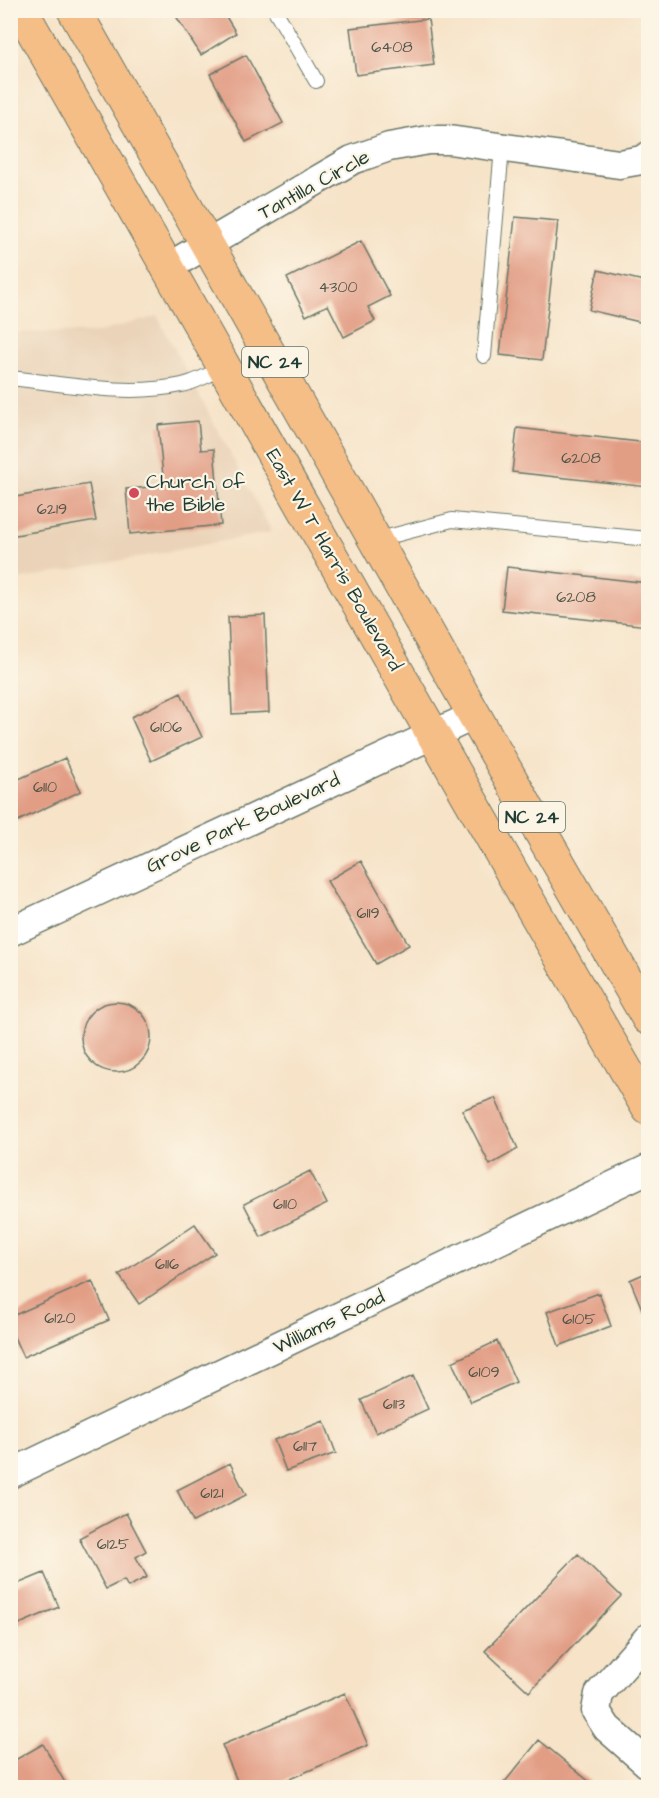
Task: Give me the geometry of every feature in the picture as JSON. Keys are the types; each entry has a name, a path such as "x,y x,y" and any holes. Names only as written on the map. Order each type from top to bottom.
{"main road":[{"name":"East W T Harris Boulevard","path":"21,10 368,622 648,1108"},
{"name":"NC 24","path":"74,10 648,1018"}],"street":[{"name":"Tantilla Circle","path":"168,267 352,160 389,147 448,140 620,164 642,160 648,156"},
{"name":"Grove Park Boulevard","path":"10,932 475,715"},
{"name":"Williams Road","path":"10,1474 648,1169"},
{"path":"648,1638 599,1694 596,1711 608,1728 648,1764"}],"lane":[{"path":"275,10 316,81"},
{"path":"484,356 502,148"},
{"path":"10,378 122,390 154,389 183,385 225,368"},
{"path":"376,540 452,520 648,539"}],"shaded area":[{"path":"157,316 272,532 11,581 10,332 96,333"}],"building":[{"path":"172,10 222,10 236,33 201,55"},
{"path":"428,19 434,65 356,75 350,28"},
{"path":"246,55 283,123 246,142 210,74"},
{"path":"515,217 558,221 542,360 500,355"},
{"path":"361,241 390,296 368,307 375,321 344,337 328,305 306,316 287,278"},
{"path":"598,270 648,282 648,324 589,310"},
{"path":"198,421 201,450 214,449 221,525 130,534 126,489 164,486 158,425"},
{"path":"517,428 648,443 648,487 512,472"},
{"path":"89,484 96,521 10,536 10,498"},
{"path":"507,567 648,583 648,626 502,610"},
{"path":"265,615 269,712 232,714 228,617"},
{"path":"181,693 202,737 151,761 131,717"},
{"path":"65,758 81,791 18,821 10,806 10,783"},
{"path":"361,861 409,945 376,964 327,881"},
{"path":"116,1002 129,1005 141,1012 148,1024 151,1037 148,1050 141,1062 129,1069 116,1072 103,1069 91,1062 84,1050 81,1037 84,1024 91,1012 103,1005"},
{"path":"495,1098 518,1149 490,1165 462,1110"},
{"path":"310,1171 327,1204 261,1237 244,1204"},
{"path":"195,1224 215,1253 139,1304 119,1275"},
{"path":"648,1272 648,1312 644,1314 630,1280"},
{"path":"92,1281 109,1320 23,1357 10,1328 10,1317"},
{"path":"599,1293 611,1326 559,1346 547,1312"},
{"path":"497,1341 516,1382 471,1402 452,1362"},
{"path":"413,1376 428,1409 376,1433 361,1400"},
{"path":"324,1421 336,1453 286,1471 274,1440"},
{"path":"230,1463 246,1495 193,1522 177,1490"},
{"path":"126,1513 146,1551 136,1557 147,1577 128,1587 124,1580 106,1589 79,1538"},
{"path":"578,1554 621,1596 529,1692 485,1651"},
{"path":"44,1573 59,1607 10,1628 10,1587"},
{"path":"345,1693 368,1745 269,1788 240,1788 222,1745"},
{"path":"539,1740 597,1788 500,1788"},
{"path":"43,1744 68,1788 10,1788 10,1763"}],"place":[{"name":"Church of the Bible","path":"134,493"}]}
